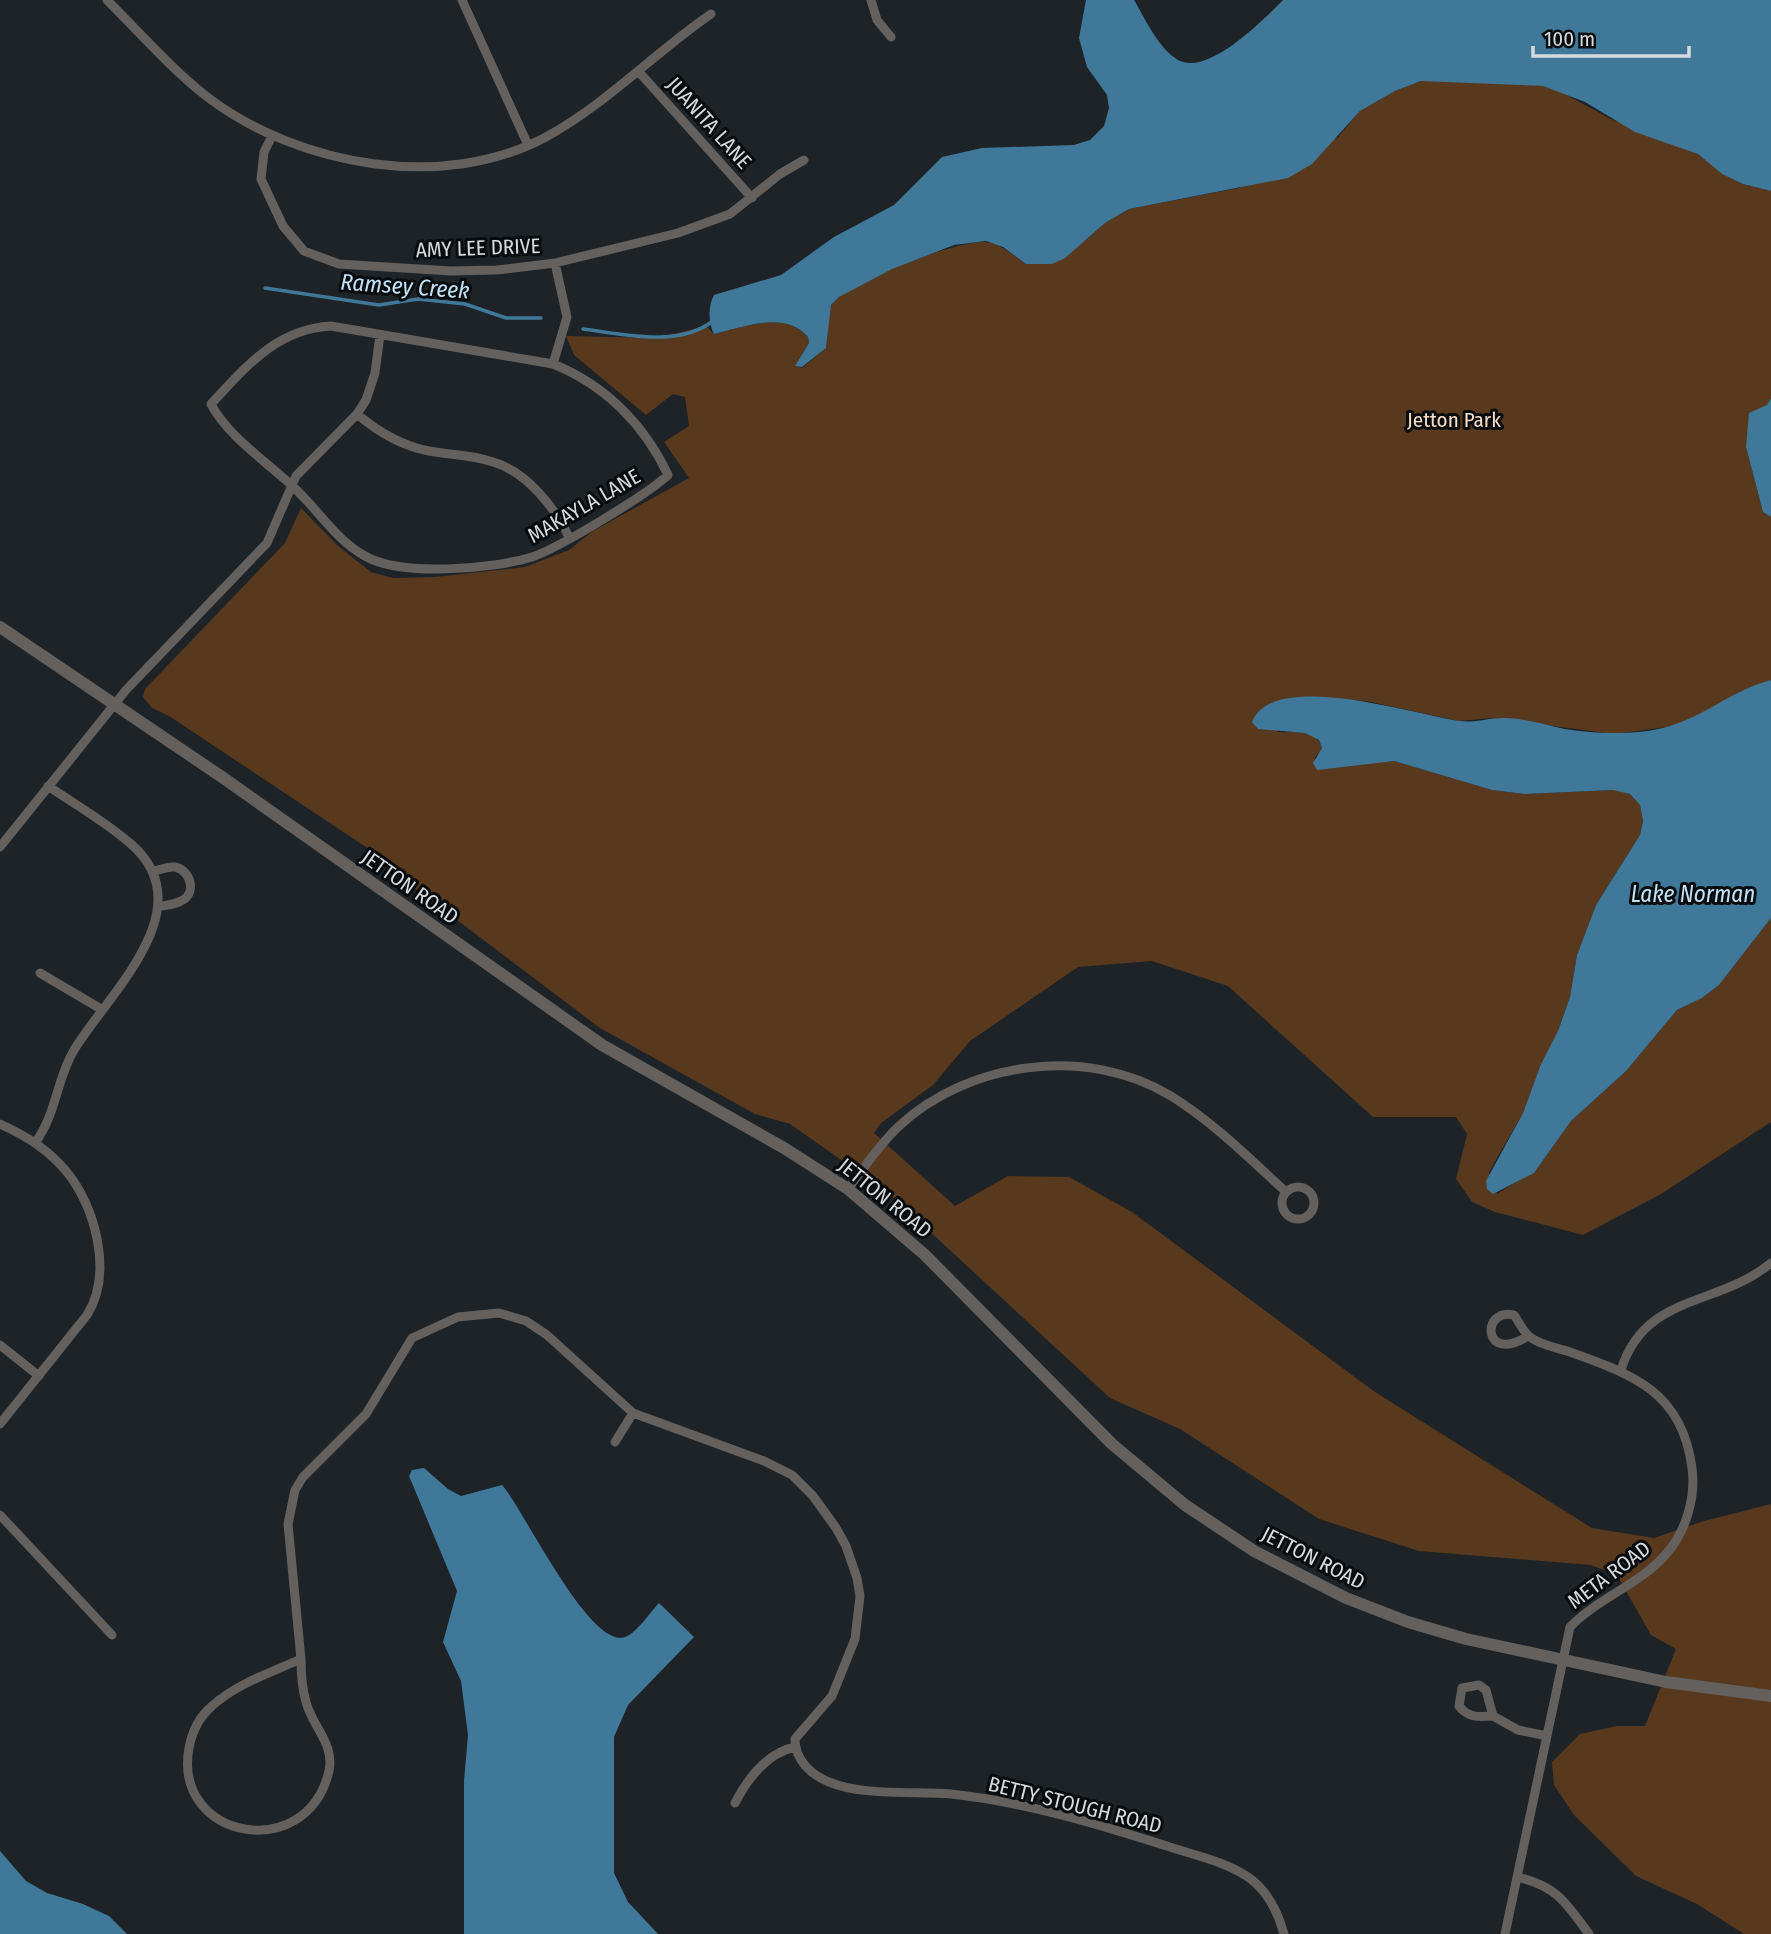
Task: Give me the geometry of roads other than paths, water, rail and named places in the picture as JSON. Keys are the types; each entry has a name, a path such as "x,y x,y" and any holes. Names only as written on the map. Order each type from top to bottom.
{"street":[{"path":"107,0 210,99 272,135 347,160 407,168 465,162 528,145 585,113 639,72 671,42 711,13"},
{"path":"461,0 528,145"},
{"path":"871,0 877,20 891,37"},
{"name":"JUANITA LANE","path":"639,72 752,198"},
{"name":"AMY LEE DRIVE","path":"272,135 264,152 261,179 272,208 293,241 318,259 339,264 451,271 555,263 699,226 730,214 780,174 804,160"},
{"path":"553,364 567,317 555,263"},
{"name":"MAKAYLA LANE","path":"331,326 553,364 614,398 660,457 668,475 634,499 569,537 533,556 509,562 412,570 388,567 365,556 345,542 293,486 251,449 211,404 267,349 296,331 331,326"},
{"path":"0,847 117,705 126,690 267,543 302,469 357,414 371,388 380,335"},
{"path":"357,414 383,433 412,446 496,462 543,497 559,517 569,537"},
{"name":"JETTON ROAD","path":"0,627 117,705 602,1045 784,1148 848,1189 925,1255 1112,1444 1213,1524 1299,1575 1381,1612 1466,1639 1665,1682 1771,1696"},
{"path":"35,1143 51,1118 72,1053 144,950 154,930 158,907 152,872 132,845 48,786"},
{"path":"152,872 171,866 179,868 186,872 190,885 190,891 180,902 158,907"},
{"path":"40,973 101,1009"},
{"path":"848,1189 897,1128 948,1093 1017,1070 1072,1065 1111,1073 1169,1094 1232,1143 1286,1192"},
{"path":"0,1124 35,1143 65,1169 82,1197 93,1225 100,1269 98,1291 92,1307 0,1424"},
{"path":"1621,1370 1630,1346 1654,1319 1681,1304 1746,1280 1771,1263"},
{"path":"302,1659 229,1694 212,1705 195,1728 188,1755 191,1784 206,1809 236,1829 267,1831 287,1825 310,1808 326,1782 329,1751 306,1702 302,1659 289,1544 290,1502 303,1477 366,1414 412,1338 432,1326 472,1314 513,1316 547,1335 633,1413 764,1461 792,1475 813,1496 846,1546 860,1596 855,1639 838,1685 823,1708 799,1734 795,1747 775,1754 761,1765 735,1803"},
{"name":"META ROAD","path":"1505,1934 1570,1627 1600,1600 1637,1579 1667,1554 1682,1529 1690,1503 1693,1475 1691,1457 1676,1417 1657,1393 1621,1370 1528,1336"},
{"path":"0,1345 39,1376"},
{"path":"615,1442 633,1413"},
{"path":"0,1515 112,1635"},
{"path":"1493,1716 1486,1689 1479,1685 1462,1688 1459,1706 1464,1713 1493,1716 1518,1730 1547,1736"},
{"name":"BETTY STOUGH ROAD","path":"795,1747 798,1758 806,1766 836,1785 948,1794 1021,1806 1160,1844 1232,1868 1262,1890 1277,1913 1284,1934"},
{"path":"1517,1877 1536,1882 1557,1893 1589,1934"}],"water":[{"path":"1086,0 1134,0 1162,46 1175,58 1187,63 1217,55 1233,45 1283,0 1771,0 1771,191 1743,184 1722,174 1698,154 1635,132 1585,102 1543,86 1421,81 1395,91 1360,111 1312,164 1288,178 1129,209 1105,223 1065,258 1052,264 1026,264 1003,247 986,241 954,245 892,269 839,297 831,305 826,348 802,367 795,366 809,343 808,337 788,324 764,323 714,334 710,314 714,295 781,275 834,237 894,205 942,157 982,148 1074,145 1090,140 1104,126 1109,108 1107,95 1087,67 1079,38"},
{"path":"1771,398 1771,517 1763,512 1746,447 1749,413 1767,405"},
{"name":"Lake Norman","path":"1771,680 1771,918 1719,985 1702,998 1677,1010 1626,1071 1571,1121 1534,1173 1493,1194 1487,1189 1486,1181 1523,1113 1541,1064 1558,1031 1570,997 1577,955 1596,905 1640,835 1643,821 1640,805 1630,794 1613,790 1525,794 1492,790 1394,761 1317,770 1313,763 1322,748 1319,740 1305,733 1258,729 1252,722 1265,706 1288,698 1316,697 1348,699 1460,721 1507,718 1565,729 1611,733 1639,732 1677,724 1738,693"},
{"path":"424,1468 448,1489 461,1496 502,1485 576,1601 594,1622 611,1635 630,1635 659,1603 694,1637 628,1705 614,1737 614,1873 628,1902 658,1934 464,1934 464,1781 468,1735 461,1681 443,1642 457,1591 409,1476 412,1470"},
{"path":"0,1851 26,1881 47,1893 83,1904 109,1916 127,1934 0,1934"}],"waterway":[{"name":"Ramsey Creek","path":"265,288 379,305 418,299 465,304 506,318 541,318"},
{"name":"Ramsey Creek","path":"583,329 632,336 667,337 699,329 713,321"}],"park label":[{"name":"Jetton Park","path":"1454,420"}]}
